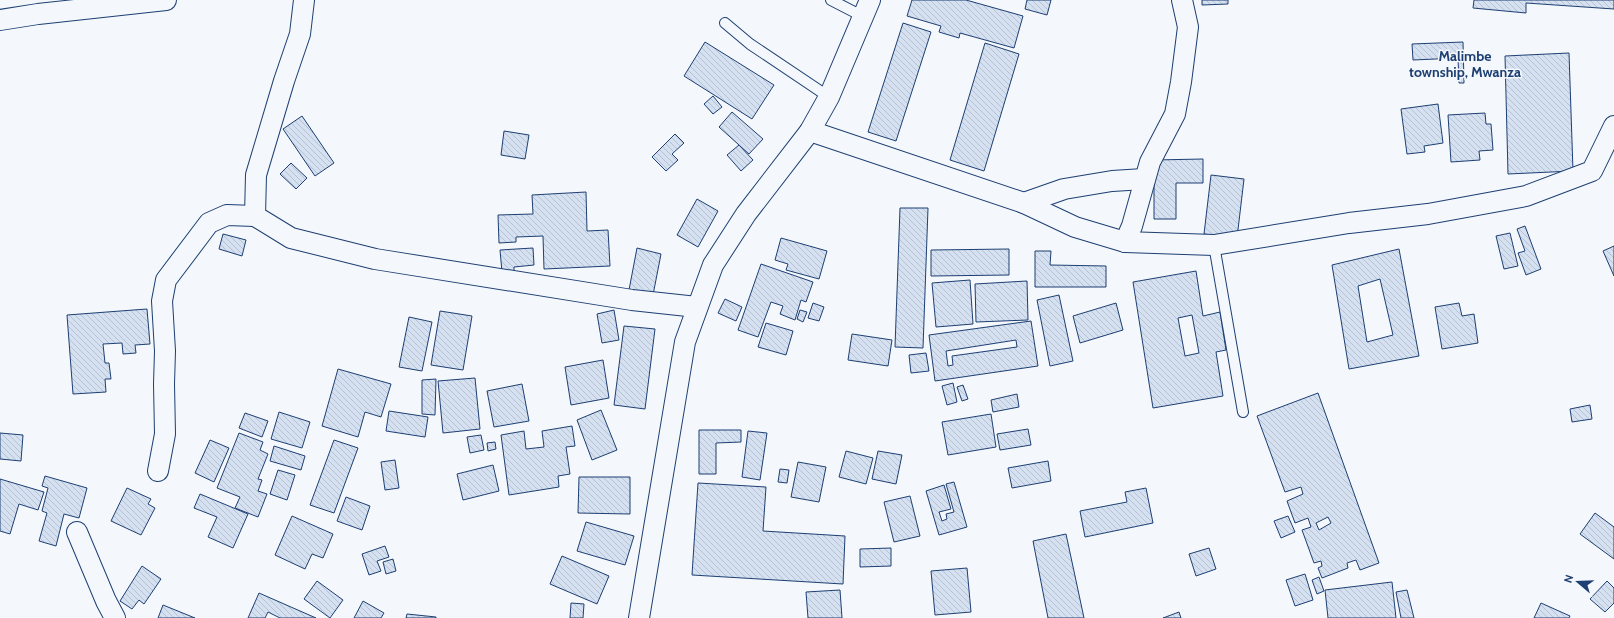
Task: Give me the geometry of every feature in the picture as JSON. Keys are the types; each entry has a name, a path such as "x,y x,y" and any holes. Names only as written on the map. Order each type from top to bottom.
{"street":[{"path":"0,20 38,14 166,0"},
{"path":"255,216 256,175 284,81 300,34 304,0"},
{"path":"1125,242 1132,226 1150,162 1175,114 1181,82 1188,27 1182,0"},
{"path":"639,618 685,342 697,307 713,265 746,214 810,132 829,97 867,9"},
{"path":"810,132 1024,203 1075,227 1125,242 1214,245 1349,223 1428,214 1526,196 1592,171 1614,126"},
{"path":"1024,203 1064,190 1112,181 1144,179"},
{"path":"158,471 165,434 165,351 162,301 166,280 209,223 227,215 255,216 291,238 375,260 632,300 697,307"},
{"path":"77,532 106,601 115,618"}],"lane":[{"path":"830,0 867,9"},
{"path":"724,23 750,44 829,97"},
{"path":"1214,245 1243,412"}],"building":[{"path":"912,0 966,0 1023,16 1014,48 960,33 959,38 939,32 941,26 907,16"},
{"path":"1027,0 1051,0 1047,15 1025,9"},
{"path":"1202,0 1228,0 1228,4 1202,5"},
{"path":"1474,0 1614,0 1614,9 1526,3 1526,13 1473,8"},
{"path":"903,23 931,32 896,141 868,132"},
{"path":"705,42 774,85 752,119 684,76"},
{"path":"1463,42 1464,83 1459,83 1458,58 1413,60 1412,44"},
{"path":"985,43 1019,54 984,171 950,160"},
{"path":"1569,53 1573,171 1508,174 1505,56"},
{"path":"713,96 722,107 713,114 704,104"},
{"path":"1438,104 1443,143 1424,146 1425,152 1407,154 1401,109"},
{"path":"732,112 763,139 749,154 719,127"},
{"path":"1485,113 1486,124 1491,124 1493,150 1479,151 1480,160 1451,162 1448,115"},
{"path":"302,116 334,163 315,176 283,129"},
{"path":"504,131 529,135 525,159 501,155"},
{"path":"675,134 684,143 672,154 678,160 666,171 652,157"},
{"path":"739,145 753,160 741,171 727,155"},
{"path":"1203,159 1203,183 1176,183 1176,219 1154,219 1154,160"},
{"path":"291,163 307,178 296,189 280,174"},
{"path":"1211,175 1244,179 1237,238 1204,234"},
{"path":"586,192 587,231 608,230 610,266 544,269 543,236 516,237 516,242 499,243 498,215 533,214 532,195"},
{"path":"697,199 718,211 698,247 677,235"},
{"path":"900,208 928,208 923,348 895,347"},
{"path":"1525,226 1541,269 1526,275 1518,253 1525,251 1517,229"},
{"path":"1510,233 1518,266 1504,269 1496,236"},
{"path":"223,234 246,240 242,256 219,249"},
{"path":"781,238 827,251 819,279 786,270 788,264 775,260"},
{"path":"1614,246 1614,276 1603,251"},
{"path":"533,248 534,265 514,267 514,271 502,272 500,250"},
{"path":"637,248 661,254 653,295 629,290"},
{"path":"1009,249 1009,275 931,276 931,250"},
{"path":"1399,249 1419,356 1349,369 1332,265","holes":["1380,279 1393,335 1367,342 1358,286"]},
{"path":"1035,251 1051,251 1050,265 1106,266 1106,287 1035,287"},
{"path":"761,264 813,282 806,302 801,300 795,320 780,314 783,306 771,302 758,337 738,330"},
{"path":"1196,271 1203,316 1220,312 1226,350 1216,352 1223,396 1153,408 1133,282","holes":["1192,315 1199,353 1185,356 1178,318"]},
{"path":"970,280 973,324 936,327 932,283"},
{"path":"1027,281 1028,320 976,322 975,284"},
{"path":"1059,295 1073,361 1050,366 1037,300"},
{"path":"725,299 742,307 736,321 718,313"},
{"path":"813,303 824,307 819,321 808,318"},
{"path":"1116,303 1123,330 1080,343 1073,316"},
{"path":"1459,303 1462,316 1474,314 1478,343 1442,349 1435,307"},
{"path":"147,309 150,344 135,345 136,353 123,354 122,343 103,344 105,363 109,363 111,379 105,379 106,392 73,394 67,315"},
{"path":"614,310 619,340 602,343 597,314"},
{"path":"800,310 807,312 803,322 797,319"},
{"path":"440,311 472,316 463,370 431,365"},
{"path":"409,317 432,322 422,371 399,367"},
{"path":"1031,321 1038,366 935,381 929,335","holes":["1016,340 1017,347 952,356 953,365 948,366 946,351"]},
{"path":"766,323 793,331 786,355 758,347"},
{"path":"624,326 655,329 645,409 614,405"},
{"path":"852,334 892,340 888,366 848,360"},
{"path":"926,353 929,371 911,373 909,355"},
{"path":"603,360 609,398 571,405 565,367"},
{"path":"338,369 391,384 381,417 365,412 358,437 322,426"},
{"path":"475,378 480,429 443,433 438,381"},
{"path":"436,379 435,415 422,414 422,380"},
{"path":"953,383 957,402 947,405 942,386"},
{"path":"522,384 529,421 494,427 487,391"},
{"path":"963,385 968,399 962,401 957,387"},
{"path":"1318,393 1379,563 1360,570 1356,560 1347,563 1348,568 1322,578 1318,568 1322,566 1321,561 1314,563 1302,530 1311,527 1308,518 1295,523 1287,501 1303,494 1301,487 1285,492 1257,416","holes":["1328,517 1331,523 1319,530 1316,523"]},
{"path":"1017,394 1019,407 993,412 991,400"},
{"path":"1590,405 1592,419 1572,422 1570,409"},
{"path":"601,410 617,450 592,460 577,420"},
{"path":"389,411 428,417 425,437 386,431"},
{"path":"279,412 310,422 302,448 271,439"},
{"path":"245,413 268,421 262,437 239,428"},
{"path":"991,414 996,447 948,455 942,422"},
{"path":"572,426 575,446 566,447 570,474 558,476 559,487 509,495 501,435 524,431 526,449 544,447 542,431"},
{"path":"1028,429 1031,445 1000,450 997,434"},
{"path":"699,430 741,430 741,442 716,443 716,474 699,474"},
{"path":"748,431 767,433 760,480 742,477"},
{"path":"0,433 23,435 21,461 0,459"},
{"path":"239,433 263,442 260,450 268,454 258,479 262,480 258,491 267,494 258,517 235,508 240,497 217,488"},
{"path":"481,435 484,450 470,453 467,437"},
{"path":"210,440 229,448 214,482 195,473"},
{"path":"334,440 358,448 334,513 310,505"},
{"path":"495,442 496,449 488,451 487,443"},
{"path":"274,446 305,456 301,470 270,461"},
{"path":"846,451 873,458 866,484 839,477"},
{"path":"878,451 902,455 896,484 872,479"},
{"path":"395,460 399,488 385,490 381,462"},
{"path":"1048,461 1051,481 1012,488 1008,468"},
{"path":"798,462 826,467 819,502 791,497"},
{"path":"493,465 499,491 463,500 457,474"},
{"path":"780,469 789,470 787,483 778,482"},
{"path":"278,470 295,475 287,500 270,494"},
{"path":"45,476 87,488 79,518 64,514 56,546 39,541 47,513 42,511 48,488 42,486"},
{"path":"579,477 630,477 630,514 578,513"},
{"path":"0,479 44,492 38,510 19,504 10,534 0,531"},
{"path":"954,482 967,527 939,535 926,491 944,485 951,509 939,512 942,521 947,519 946,514 954,512 946,484"},
{"path":"698,483 766,487 763,531 845,536 843,584 692,575"},
{"path":"127,488 151,499 148,504 155,508 141,535 111,521"},
{"path":"1146,488 1153,523 1085,537 1080,511 1127,502 1125,492"},
{"path":"200,494 248,514 233,548 208,537 217,517 194,508"},
{"path":"910,496 920,536 894,542 884,502"},
{"path":"346,497 370,506 362,530 337,521"},
{"path":"1595,513 1614,527 1614,559 1580,534"},
{"path":"292,516 333,534 323,558 312,554 305,569 275,555"},
{"path":"1288,516 1295,532 1281,538 1274,521"},
{"path":"586,522 634,536 625,565 577,551"},
{"path":"1066,534 1084,618 1048,618 1033,541"},
{"path":"385,546 389,557 377,561 381,571 369,575 362,554"},
{"path":"891,548 891,566 860,567 860,549"},
{"path":"1209,548 1216,569 1196,576 1189,554"},
{"path":"562,556 609,576 597,604 550,584"},
{"path":"393,559 396,571 386,574 383,562"},
{"path":"142,566 161,579 144,604 139,600 132,609 120,601"},
{"path":"967,568 971,612 935,615 931,571"},
{"path":"1305,574 1313,600 1295,606 1286,580"},
{"path":"1319,577 1324,591 1317,594 1312,580"},
{"path":"317,581 343,600 330,618 304,599"},
{"path":"1607,581 1614,588 1614,603 1605,612 1590,599"},
{"path":"1392,582 1396,618 1328,618 1325,590"},
{"path":"840,590 842,618 808,618 806,592"},
{"path":"1407,590 1414,618 1401,618 1396,592"},
{"path":"259,593 316,618 280,618 268,612 265,618 248,618"},
{"path":"363,601 384,613 381,618 354,618"},
{"path":"571,603 584,604 583,618 570,618"},
{"path":"1541,603 1570,616 1569,618 1534,618"},
{"path":"163,605 195,618 158,618"},
{"path":"1179,612 1181,618 1163,618"},
{"path":"407,614 436,617 436,618 406,618"}],"district":[{"name":"Malimbe township, Mwanza","path":"1465,64"}]}
